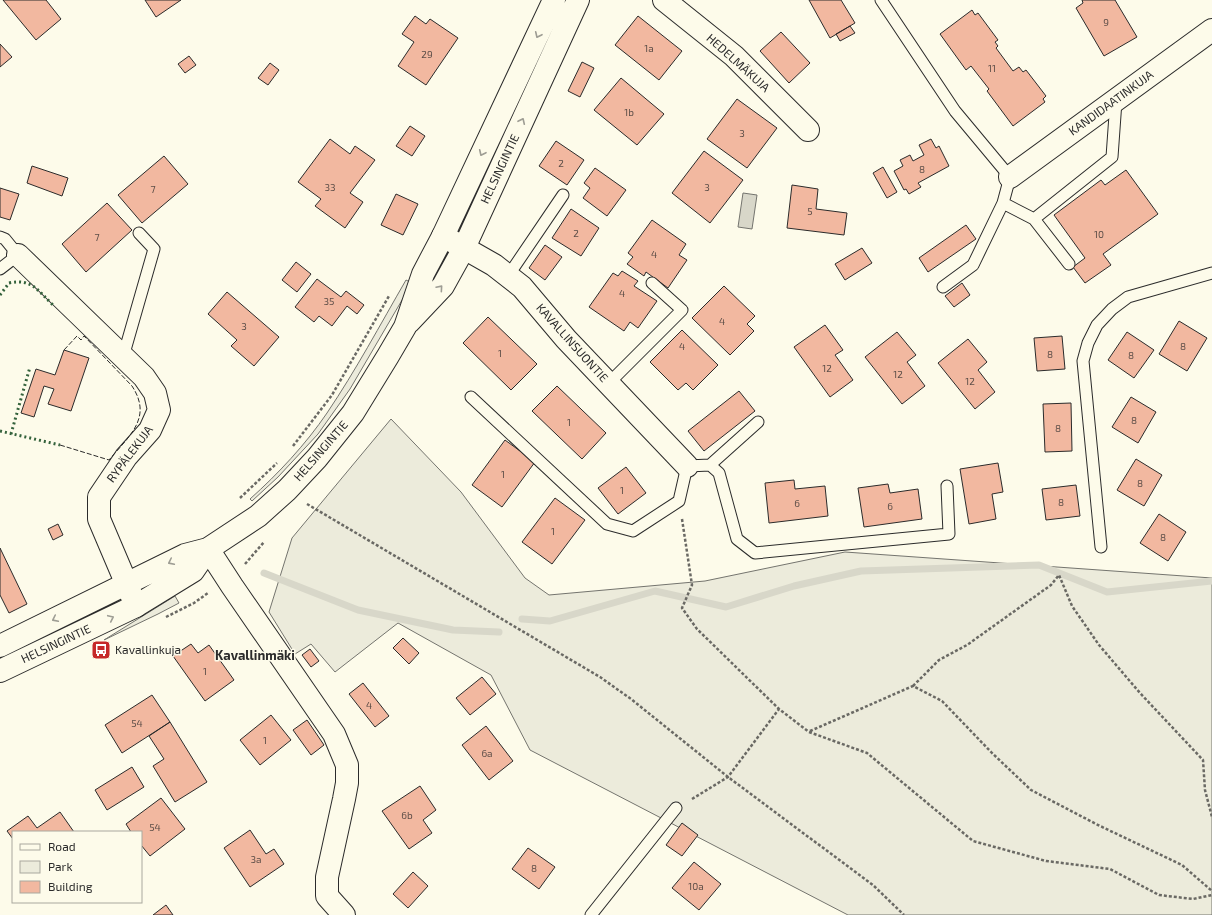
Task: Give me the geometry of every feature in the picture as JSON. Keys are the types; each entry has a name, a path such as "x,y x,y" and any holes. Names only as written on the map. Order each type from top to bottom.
{"street":[{"name":"HELSINGINTIE","path":"405,327 418,285 443,236 554,0"},
{"name":"HELSINGINTIE","path":"0,646 185,555 208,549 258,516 287,490 317,458 353,413 405,327 443,286 464,248 578,0"},
{"name":"HEDELMÄKUJA","path":"664,0 734,56 808,130"},
{"name":"KANDIDAATINKUJA","path":"1010,177 1212,30"},
{"name":"KAVALLINSUONTIE","path":"443,236 494,265 522,287 566,339 687,466"},
{"name":"RYPÄLEKUJA","path":"18,255 144,377 155,393 159,410 150,430 126,457 99,497 99,519 136,606"},
{"name":"HELSINGINTIE","path":"0,671 136,606 193,572 208,549"},
{"path":"208,549 334,734 347,765 347,783 327,877 327,896 344,915"}],"lane":[{"path":"881,0 955,111 1010,177 1003,203 973,265 943,287"},
{"path":"1034,220 1112,157 1116,100"},
{"path":"508,276 563,195"},
{"path":"1003,203 1034,220 1068,264"},
{"path":"123,357 154,249 139,233"},
{"path":"0,237 5,239 18,255 0,269"},
{"path":"1101,547 1083,361 1088,343 1096,326 1112,309 1128,297 1212,273"},
{"path":"609,383 682,310 652,283"},
{"path":"471,397 607,524 633,531 679,501 687,466 710,465 758,422"},
{"path":"710,465 719,472 737,539 754,553 949,534 947,486"},
{"path":"591,915 676,808"}],"path":[{"path":"292,448 332,395 391,292"},
{"path":"239,499 282,459"},
{"path":"301,500 600,678 631,699 728,777 873,885 904,915"},
{"path":"679,501 692,585 682,608 697,629 779,709 809,732 867,753 973,841 1046,861 1110,869 1159,895 1193,899 1212,896"},
{"path":"809,732 913,686 939,660 967,645 1051,585 1059,575 1072,606 1099,645 1140,693 1203,760 1205,790 1212,817"},
{"path":"913,686 942,701 992,753 1031,790 1182,865 1212,891"},
{"path":"676,808 728,777 779,709"}],"green space":[{"path":"406,280 412,283 350,389 318,434 278,477 252,501 250,499 291,458 327,413 358,364"},
{"path":"391,419 461,492 525,578 549,595 705,581 845,552 1212,578 1212,915 848,915 530,750 491,675 398,623 335,672 311,644 295,654 269,612 292,538"},
{"path":"175,596 179,603 104,640"}],"shaded area":[{"path":"743,193 757,195 752,229 738,227"}],"building":[{"path":"3,0 46,0 61,19 36,40"},
{"path":"145,0 181,0 156,17"},
{"path":"809,0 841,0 855,23 830,38"},
{"path":"1082,0 1115,0 1137,37 1104,56 1076,8 1083,3"},
{"path":"972,10 975,15 978,13 998,40 995,42 998,46 996,48 1013,71 1019,67 1023,72 1026,70 1046,96 1043,99 1045,102 1013,126 987,91 989,89 971,66 966,70 940,34"},
{"path":"415,16 426,24 430,19 458,38 426,85 398,66 414,42 402,34"},
{"path":"638,16 682,51 659,80 615,45"},
{"path":"850,26 855,33 840,41 836,34"},
{"path":"781,32 810,63 789,83 760,51"},
{"path":"0,44 12,57 0,67"},
{"path":"189,56 196,65 185,73 178,64"},
{"path":"582,62 594,68 580,97 568,91"},
{"path":"270,63 279,70 268,85 258,78"},
{"path":"621,78 664,114 637,145 594,110"},
{"path":"737,99 777,128 747,168 707,139"},
{"path":"410,126 425,136 412,156 396,146"},
{"path":"330,139 350,154 355,146 375,160 350,193 363,202 345,228 315,206 321,199 298,182"},
{"path":"931,139 936,148 939,146 949,166 918,183 921,187 909,194 906,189 904,190 894,171 903,166 900,160 910,155 913,161 924,155 919,145"},
{"path":"556,141 584,160 567,185 539,166"},
{"path":"704,151 743,180 710,223 672,193"},
{"path":"164,156 188,184 142,223 118,195"},
{"path":"32,166 68,178 62,196 27,183"},
{"path":"883,167 897,192 887,198 873,173"},
{"path":"595,168 626,190 607,216 583,198 590,188 584,183"},
{"path":"1126,170 1158,214 1103,254 1111,265 1085,283 1073,267 1085,258 1054,215 1101,180 1105,185"},
{"path":"792,185 818,189 816,209 847,213 844,235 787,228"},
{"path":"0,188 19,194 10,220 0,217"},
{"path":"396,194 418,204 403,235 381,225"},
{"path":"107,203 132,230 86,272 62,244"},
{"path":"571,209 599,228 581,256 552,238"},
{"path":"652,220 686,244 679,255 687,260 668,288 646,272 644,276 627,264 633,257 628,253"},
{"path":"966,225 976,239 928,272 919,258"},
{"path":"545,245 562,257 545,280 529,268"},
{"path":"862,248 872,263 845,280 835,264"},
{"path":"296,262 311,274 297,292 282,280"},
{"path":"622,271 638,281 634,286 657,301 638,328 630,322 624,331 589,307 613,273 618,276"},
{"path":"317,279 341,297 346,291 364,305 357,314 347,306 332,326 319,316 314,322 295,307"},
{"path":"962,283 970,295 954,307 945,296"},
{"path":"724,286 755,316 747,324 754,331 730,355 692,318"},
{"path":"227,292 279,337 254,366 231,346 237,340 208,314"},
{"path":"488,317 537,364 511,390 463,343"},
{"path":"1179,321 1207,338 1187,371 1159,354"},
{"path":"825,325 843,350 835,355 853,380 830,397 794,347"},
{"path":"682,330 718,365 693,390 686,383 678,390 650,362"},
{"path":"897,332 916,355 907,362 925,386 902,404 865,357"},
{"path":"1127,332 1154,350 1134,378 1108,360"},
{"path":"1062,336 1065,369 1037,371 1034,338"},
{"path":"968,339 987,362 978,370 995,392 975,409 938,363"},
{"path":"64,350 89,358 71,411 48,404 54,389 44,386 34,417 21,413 36,369 55,375"},
{"path":"557,386 606,433 582,459 532,411"},
{"path":"739,391 755,411 704,451 688,431"},
{"path":"1131,397 1156,412 1138,443 1112,427"},
{"path":"1071,403 1072,451 1045,452 1043,404"},
{"path":"505,440 535,462 502,507 472,485"},
{"path":"1136,459 1162,475 1144,506 1117,490"},
{"path":"998,463 1003,492 992,494 996,519 969,524 960,469"},
{"path":"626,467 646,493 618,514 598,488"},
{"path":"794,480 795,489 825,486 828,516 769,523 765,483"},
{"path":"888,484 890,493 918,489 922,519 864,527 858,488"},
{"path":"1076,485 1080,516 1046,520 1042,489"},
{"path":"555,498 585,520 552,564 522,542"},
{"path":"1159,514 1186,532 1168,561 1140,543"},
{"path":"58,524 63,535 53,540 48,529"},
{"path":"0,548 27,604 9,613 0,595"},
{"path":"403,638 419,653 409,664 393,648"},
{"path":"191,644 198,653 209,645 234,680 205,701 173,656"},
{"path":"310,649 319,661 311,667 302,655"},
{"path":"482,677 496,694 470,715 456,698"},
{"path":"363,683 389,716 375,727 349,694"},
{"path":"152,695 170,722 122,753 105,725"},
{"path":"271,715 291,740 260,765 240,740"},
{"path":"307,720 324,745 311,755 293,730"},
{"path":"170,722 207,782 175,802 153,766 164,759 149,736"},
{"path":"486,726 513,761 489,780 462,745"},
{"path":"132,767 144,787 107,810 95,790"},
{"path":"420,786 436,810 423,820 432,833 409,849 382,811"},
{"path":"161,798 185,829 150,856 142,846 142,831 130,831 126,824"},
{"path":"60,812 73,831 12,831 12,838 7,831 28,816 37,828"},
{"path":"682,823 698,835 682,856 666,845"},
{"path":"250,830 266,854 274,849 284,864 250,887 224,848"},
{"path":"528,848 555,867 539,889 512,869"},
{"path":"694,862 721,884 699,910 672,888"},
{"path":"413,872 428,886 408,908 393,894"},
{"path":"166,905 173,915 153,915"}],"waterway":[{"path":"522,619 550,621 655,591 726,607 794,586 861,571 1039,565 1107,592 1212,581"},
{"path":"264,573 358,610 453,630 499,632"}],"hedge":[{"path":"0,295 9,283 23,282 34,287 53,305"},
{"path":"11,434 30,367"},
{"path":"0,431 60,445"}],"fence":[{"path":"60,445 109,460 136,426 140,408 138,397 132,386 84,336 81,340 77,336 64,350"}],"place":[{"name":"Kavallinkuja","path":"101,650"}],"district":[{"name":"Kavallinmäki","path":"255,655"}]}
